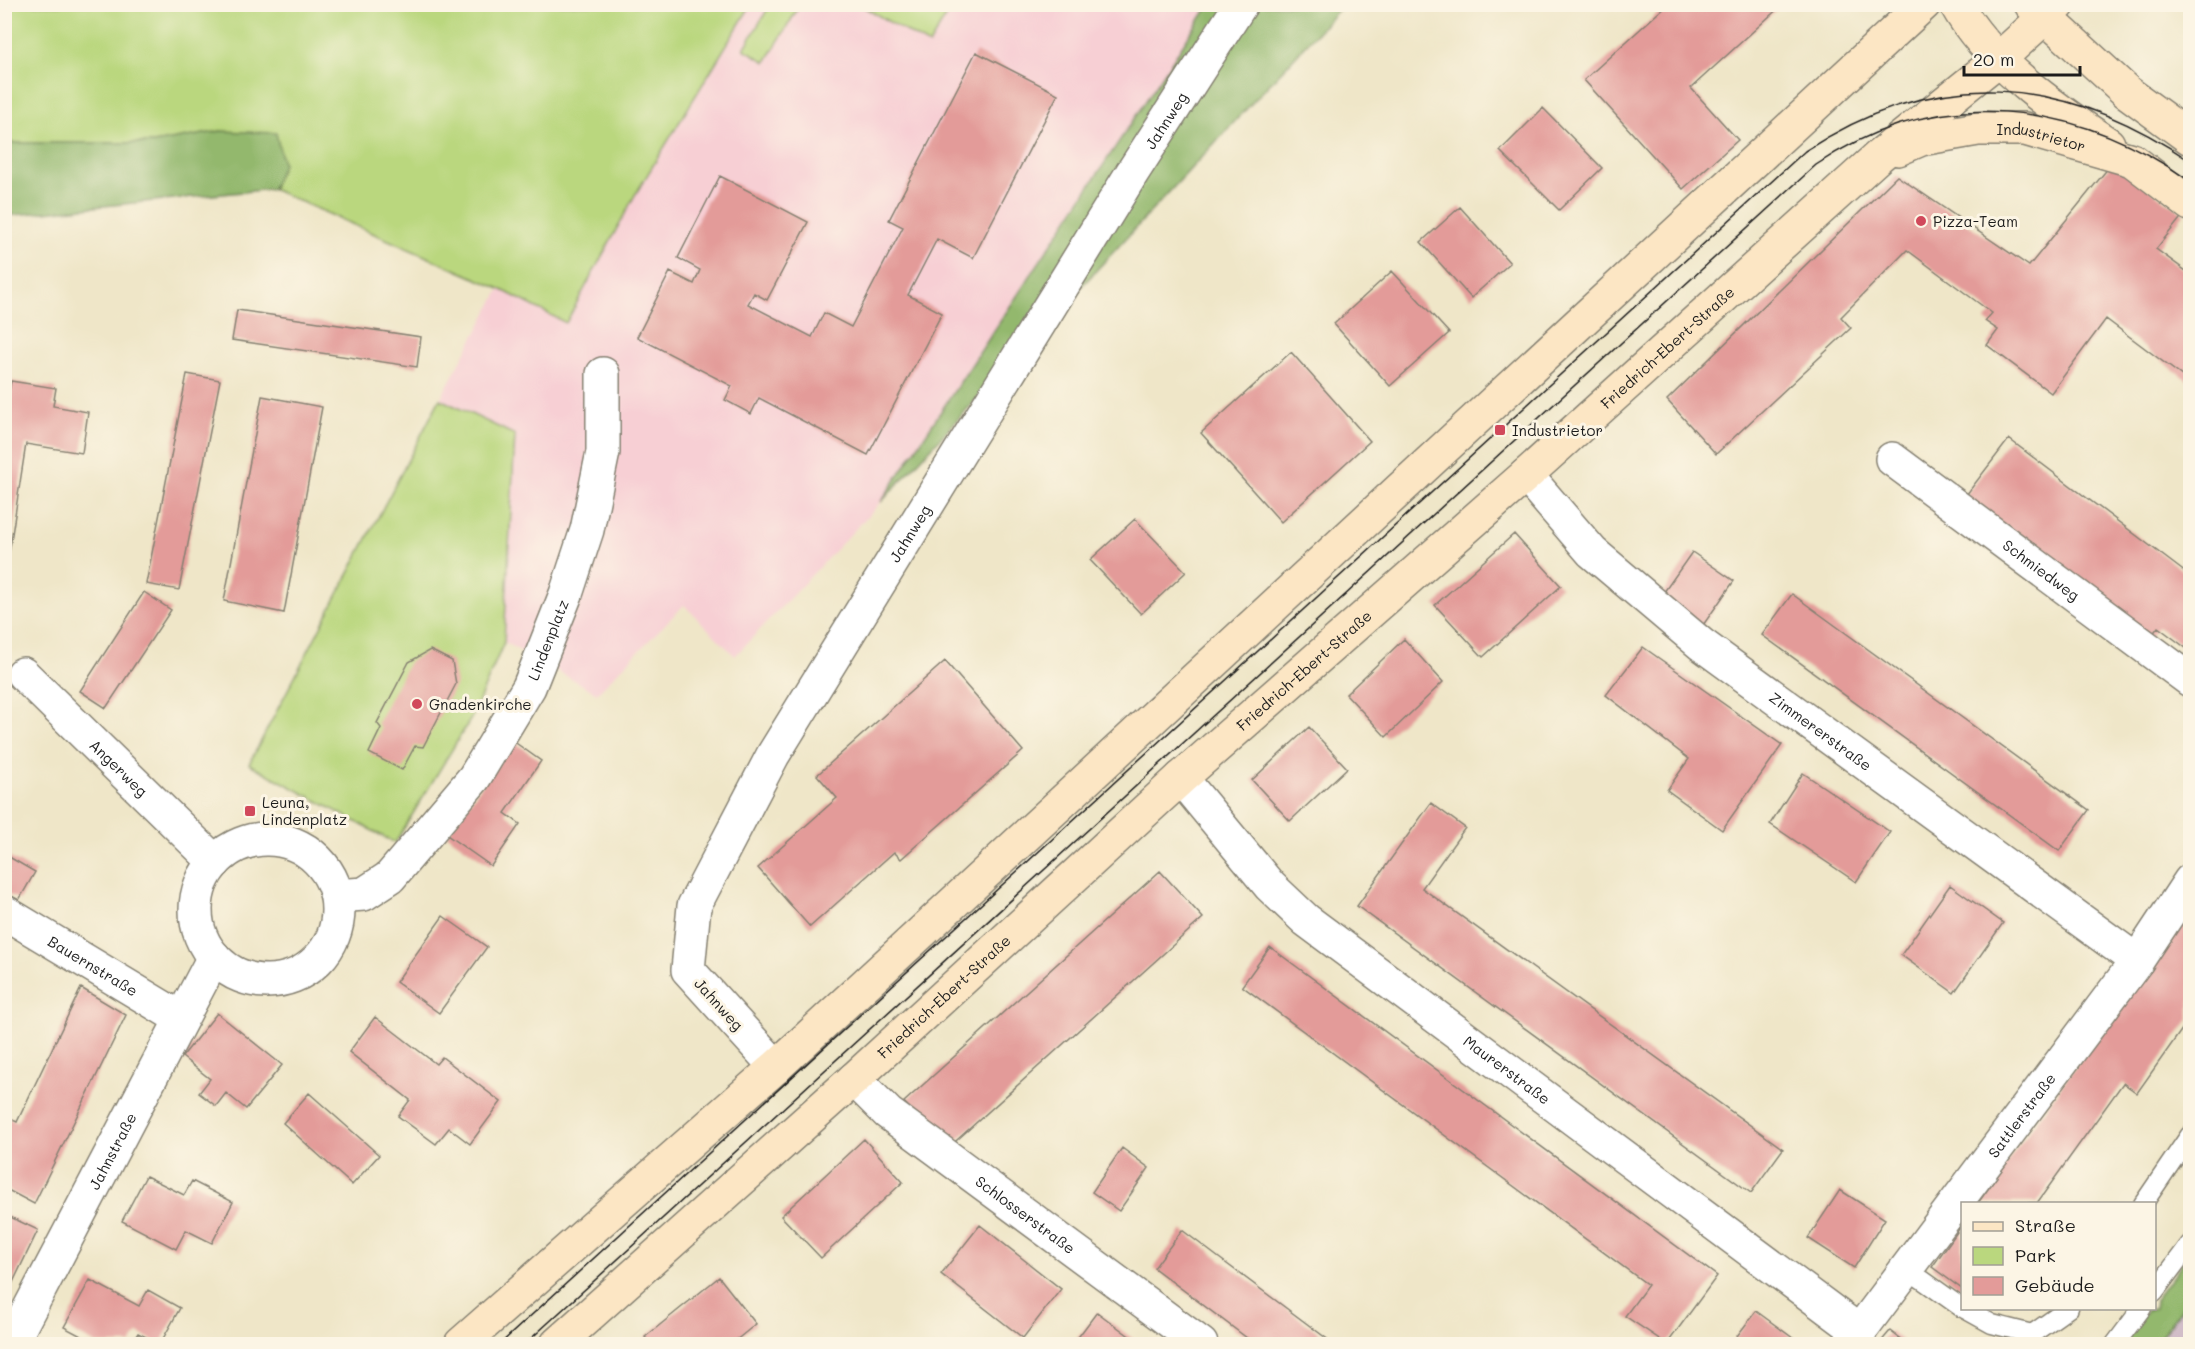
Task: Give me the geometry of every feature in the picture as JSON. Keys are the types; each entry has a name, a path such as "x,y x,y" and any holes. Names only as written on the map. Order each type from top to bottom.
{"main road":[{"path":"461,1344 776,1067 1924,4"},
{"path":"1956,4 1968,25 1999,59 2079,124 2132,160"},
{"path":"2046,9 2127,92 2190,138"},
{"name":"Friedrich-Ebert-Straße","path":"556,1344 854,1079 1181,778 1526,475 1880,156 1999,59 2046,9"},
{"name":"Industrietor","path":"1880,156 1922,139 1978,129 2025,129 2132,160 2190,204"}],"street":[{"name":"Jahnweg","path":"776,1067 688,970 694,906 773,755 1132,173 1241,4"},
{"name":"Lindenplatz","path":"337,896 364,894 390,877 474,778 530,687 566,594 587,530 603,452 603,374"},
{"name":"Schmiedweg","path":"1892,459 2190,680"},
{"name":"Zimmererstraße","path":"1526,475 1592,552 1701,644 2137,962"},
{"name":"Angerweg","path":"23,674 215,862"},
{"name":"Maurerstraße","path":"1181,778 1270,886 1306,920 1855,1338"},
{"path":"256,840 279,840 309,852 327,870 337,896 339,916 330,944 313,966 286,980 261,982 234,974 214,957 201,936 196,909 203,879 215,862 231,849 256,840"},
{"name":"Sattlerstraße","path":"1855,1338 2137,962 2190,881"},
{"name":"Bauernstraße","path":"4,912 180,1018"},
{"name":"Jahnstraße","path":"11,1344 214,957"},
{"name":"Schlosserstraße","path":"854,1079 888,1113 1201,1344"}],"lane":[{"path":"2144,1202 2190,1135"},
{"path":"2156,1289 2190,1244"},
{"path":"1907,1269 1961,1307"},
{"path":"1967,1310 1992,1324 2032,1334 2066,1310"},
{"path":"2115,1344 2140,1310"}],"shaded area":[{"path":"751,5 1209,5 881,502 735,656 684,605 597,693 504,642 515,435 440,399 500,289 566,323 635,195"},
{"path":"2190,1296 2190,1344 2155,1344"}],"green space":[{"path":"5,5 751,5 635,195 566,323 500,289 272,189 283,164 221,131 154,143 5,143"},
{"path":"770,5 800,5 766,62 744,49"},
{"path":"860,5 953,5 929,45"},
{"path":"1209,5 1343,5 881,502"},
{"path":"221,131 276,133 283,164 272,189 5,216 5,143 154,143"},
{"path":"440,399 515,435 504,642 472,717 395,843 249,764"},
{"path":"2190,1252 2190,1296 2155,1344 2121,1344 2147,1310 2156,1310 2156,1299"}],"building":[{"path":"1668,4 1783,4 1691,88 1738,140 1683,189 1584,80"},
{"path":"976,52 1058,94 973,258 937,239 908,295 942,313 868,455 759,398 751,414 725,400 732,386 637,337 670,272 694,284 700,270 678,258 720,176 808,222 767,300 754,293 748,304 812,337 824,313 851,327 903,227 889,220"},
{"path":"1543,108 1602,168 1559,210 1500,151"},
{"path":"2113,162 2184,214 2156,249 2190,274 2190,382 2106,319 2051,393 1987,345 1998,330 1985,321 1992,313 1907,250 1841,317 1851,328 1716,454 1667,400 1897,176 2029,266"},
{"path":"1460,207 1510,263 1471,298 1421,242"},
{"path":"1392,271 1449,333 1390,386 1334,324"},
{"path":"237,310 421,337 417,367 232,340"},
{"path":"1291,352 1370,441 1281,522 1201,433"},
{"path":"187,374 220,380 179,590 146,584"},
{"path":"11,381 56,388 53,406 88,412 82,453 26,444 6,573 4,416"},
{"path":"262,396 322,407 284,613 224,601"},
{"path":"2009,439 2190,576 2190,651 2158,627 2149,639 1963,499"},
{"path":"1135,519 1186,572 1141,614 1090,560"},
{"path":"1514,534 1561,586 1483,657 1435,605"},
{"path":"1692,552 1734,581 1701,628 1659,599"},
{"path":"144,592 171,610 106,708 80,691"},
{"path":"1792,594 2089,810 2059,851 1762,635"},
{"path":"1404,639 1443,682 1386,737 1346,694"},
{"path":"1643,647 1782,745 1722,830 1667,790 1689,759 1606,695"},
{"name":"Gnadenkirche","path":"430,650 452,661 456,684 423,747 415,746 402,770 369,753 381,728 377,723 409,662"},
{"path":"945,661 1023,751 901,859 894,852 810,927 758,868 837,798 817,775"},
{"path":"1309,727 1347,768 1290,821 1252,780"},
{"path":"513,741 541,761 505,813 520,824 491,866 447,835"},
{"path":"1803,773 1890,832 1856,882 1770,824"},
{"path":"1431,803 1465,828 1422,888 1783,1149 1751,1193 1357,906"},
{"path":"4,854 35,872 19,900 4,892"},
{"path":"1160,871 1203,918 947,1149 904,1102"},
{"path":"1950,885 2003,923 1954,993 1901,955"},
{"path":"2190,906 2190,1018 2137,1093 2123,1083 2038,1202 1979,1202"},
{"path":"443,916 487,947 439,1013 396,982"},
{"path":"1270,947 1717,1276 1667,1344 1625,1316 1648,1285 1242,986"},
{"path":"81,988 126,1015 34,1204 4,1188 4,1116 17,1122"},
{"path":"217,1013 282,1065 246,1109 226,1093 216,1106 199,1093 210,1079 182,1057"},
{"path":"375,1017 436,1064 442,1057 501,1102 470,1144 449,1128 436,1144 398,1116 410,1100 349,1052"},
{"path":"309,1093 379,1155 352,1185 283,1123"},
{"path":"864,1139 903,1182 821,1258 781,1216"},
{"path":"1122,1148 1149,1168 1119,1211 1092,1192"},
{"path":"146,1176 184,1195 192,1181 233,1202 212,1243 186,1230 176,1249 122,1221"},
{"path":"1840,1190 1885,1219 1854,1268 1808,1238"},
{"path":"4,1214 38,1230 4,1301"},
{"path":"980,1225 1061,1289 1023,1338 941,1274"},
{"path":"1961,1226 1961,1288 1932,1267"},
{"path":"1182,1230 1334,1344 1255,1344 1154,1268"},
{"path":"719,1277 756,1324 735,1341 738,1344 651,1344 645,1337"},
{"path":"90,1280 139,1306 148,1290 180,1308 160,1344 138,1333 131,1344 96,1344 64,1327"},
{"path":"1756,1311 1797,1341 1794,1344 1731,1344"},
{"path":"1097,1312 1140,1344 1073,1344"},
{"path":"1890,1331 1907,1344 1879,1344"}],"tram line":[{"path":"500,1344 1805,151 1854,123 1902,104 1951,93 1999,91 2046,97 2094,111 2142,132 2190,161"},
{"path":"525,1344 1816,165 1862,139 1909,122 1957,113 2005,112 2053,119 2100,133 2146,154 2190,181"}],"place":[{"name":"Pizza-Team","path":"1921,221"},
{"name":"Industrietor","path":"1500,430"},
{"name":"Gnadenkirche","path":"417,704"},
{"name":"Leuna, Lindenplatz","path":"250,811"}]}
